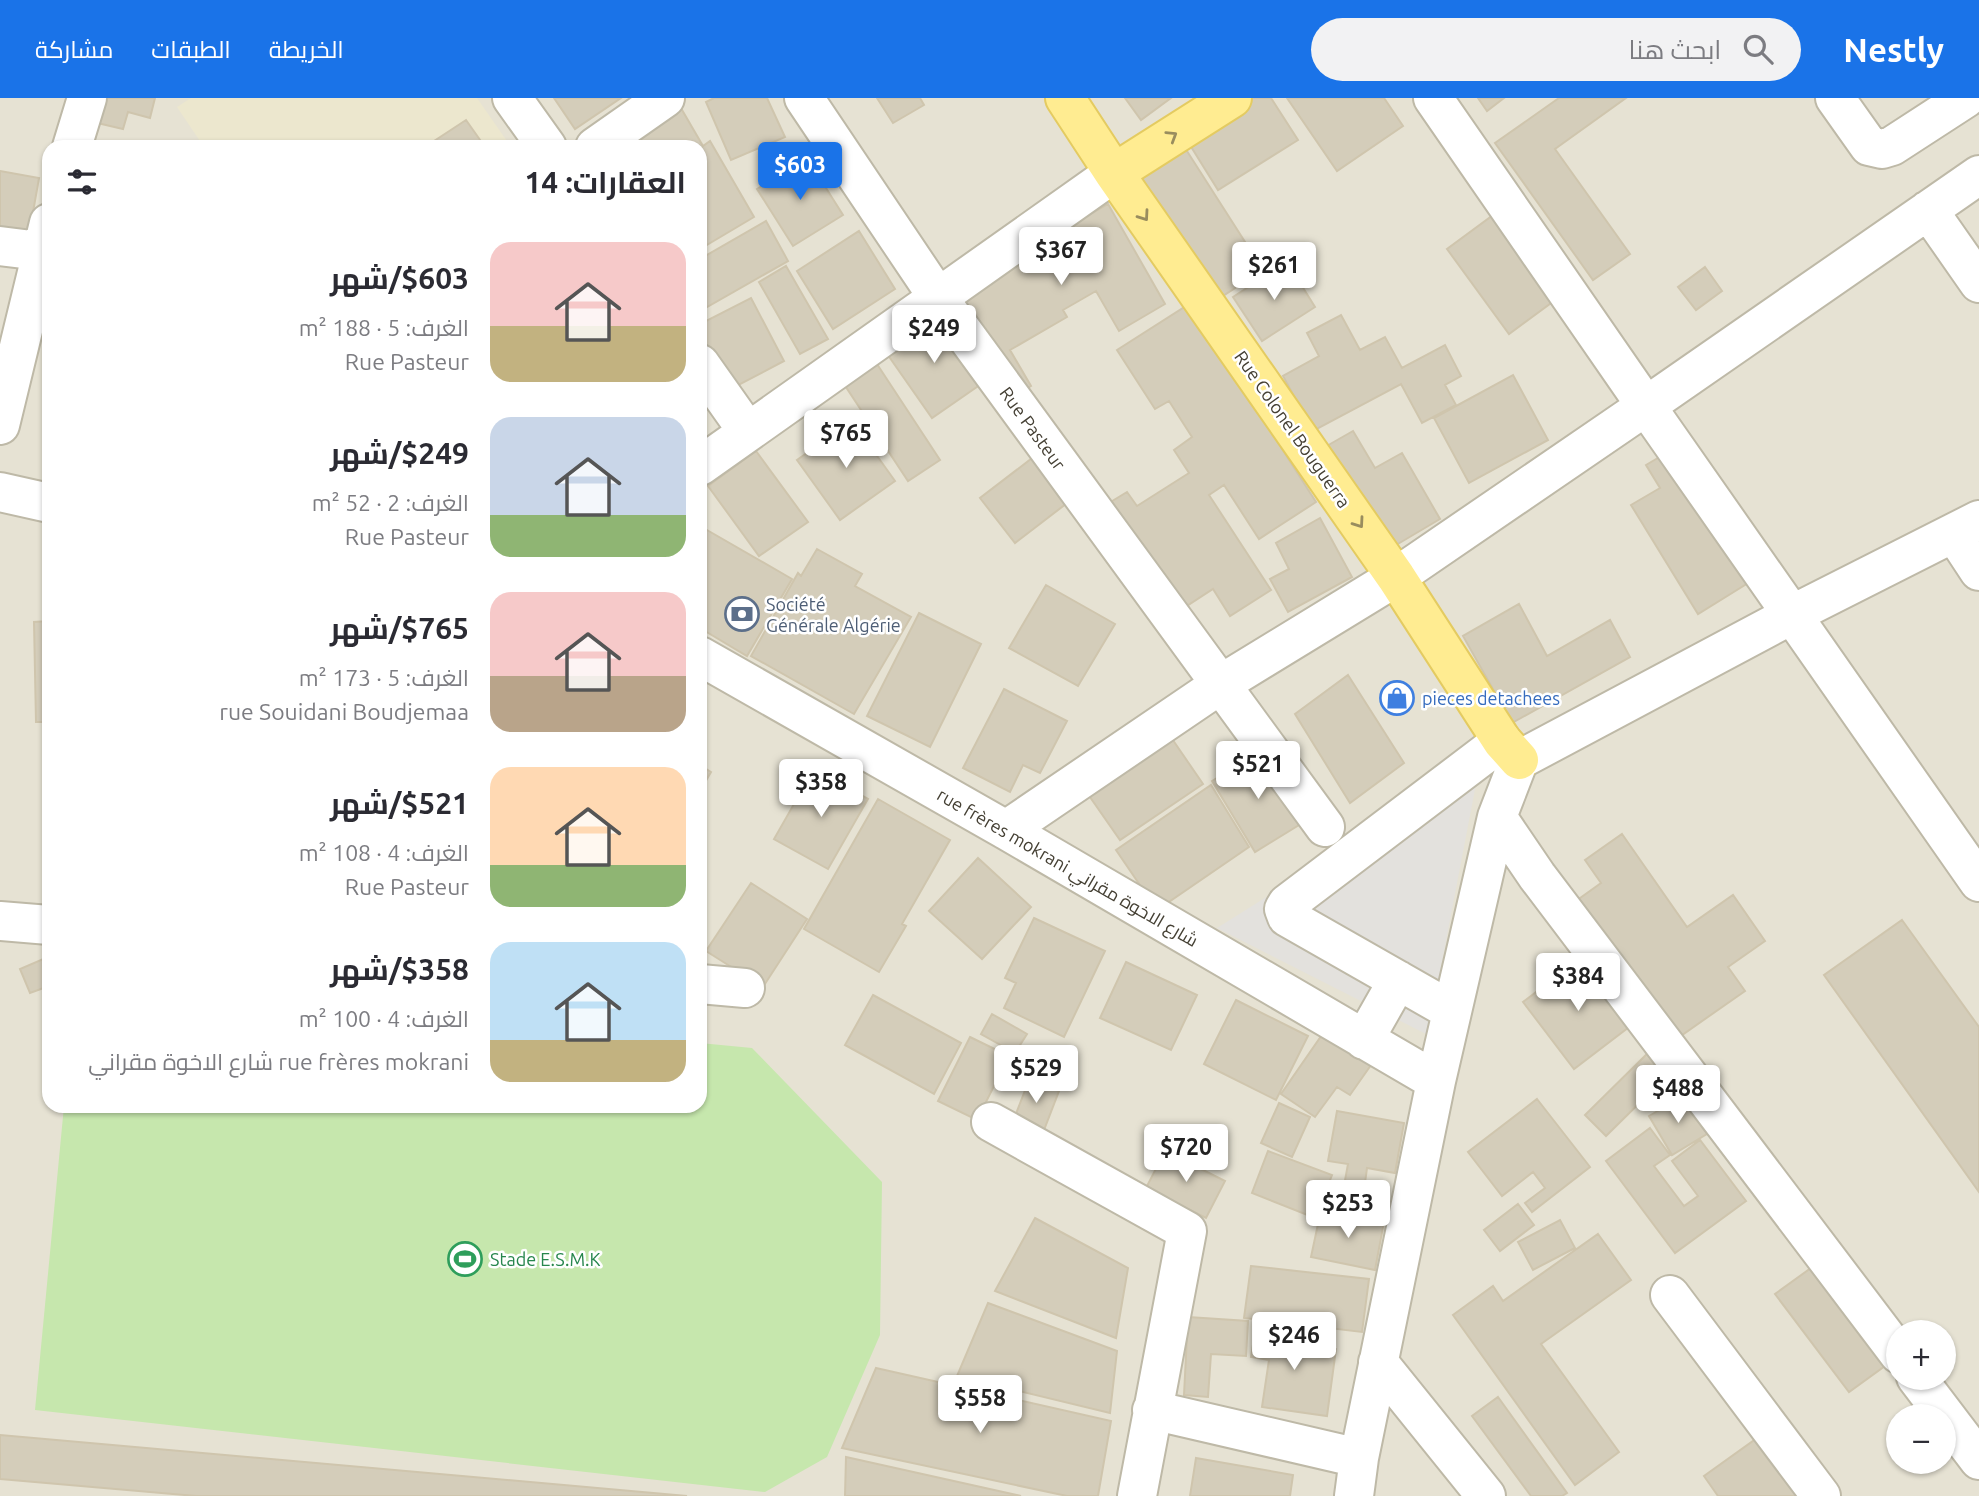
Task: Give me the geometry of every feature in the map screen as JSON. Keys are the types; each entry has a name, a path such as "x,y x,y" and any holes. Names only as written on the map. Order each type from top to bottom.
{"main road":[{"name":"Rue Colonel Bouguerra","path":"1065,98 1114,173 1396,577 1510,750"},
{"path":"1114,173 1232,98"}],"street":[{"path":"74,140 87,98"},
{"path":"512,98 542,140"},
{"path":"605,140 665,98"},
{"name":"Rue Pasteur","path":"804,98 939,299 1325,827"},
{"path":"1433,98 1979,882"},
{"path":"1835,98 1863,140 1875,149 1892,146 1943,104"},
{"path":"707,461 1114,173"},
{"path":"1006,831 1222,684 1396,577 1979,175"},
{"path":"1928,210 1979,283"},
{"path":"0,246 42,238"},
{"path":"0,425 42,250"},
{"path":"707,374 748,432"},
{"path":"0,492 42,501"},
{"path":"1452,1011 1287,917 1284,909 1287,904 1510,750 1793,614 1966,526 1979,571"},
{"name":"rue frères mokrani شارع الاخوة مقراني","path":"707,660 1436,1081"},
{"path":"1354,1496 1359,1458 1436,1081 1510,750"},
{"path":"1497,817 1536,876 1886,1337"},
{"path":"0,920 42,924"},
{"path":"1364,1040 1398,980"},
{"path":"707,985 746,988"},
{"path":"991,1122 1187,1231 1137,1496"},
{"path":"1670,1296 1821,1496"},
{"path":"1378,1362 1486,1496"},
{"path":"1926,1390 1979,1460"},
{"path":"1152,1410 1359,1458"}],"shaded area":[{"path":"0,98 1979,98 1979,1496 0,1496"},
{"path":"191,98 477,98 506,140 199,140 177,107"},
{"path":"1480,763 1428,1035 1217,928"}],"green space":[{"name":"Stade E.S.M.K","path":"707,1044 752,1048 882,1182 880,1335 827,1457 765,1492 35,1410 63,1113 707,1113"}],"building":[{"path":"100,98 155,98 150,118 128,112 123,129 93,122"},
{"path":"554,98 621,98 575,129"},
{"path":"714,98 767,98 785,137 731,160 706,102"},
{"path":"877,98 920,98 924,105 893,123"},
{"path":"1125,98 1171,98 1141,120"},
{"path":"1247,98 1271,98 1298,140 1218,190 1185,137"},
{"path":"1287,98 1384,98 1403,126 1337,171"},
{"path":"1478,98 1504,98 1487,111"},
{"path":"1559,98 1626,98 1555,149 1630,254 1593,280 1495,143"},
{"path":"678,103 700,140 629,140 625,134"},
{"path":"466,120 480,140 436,140"},
{"path":"710,141 754,217 707,245 707,143"},
{"path":"1185,148 1263,270 1215,301 1136,179"},
{"path":"807,158 843,215 793,246 757,189"},
{"path":"0,171 39,178 27,246 0,242"},
{"path":"1108,204 1165,304 1119,331 1096,291 1063,310 1067,317 1010,350 1031,386 1018,394 958,291"},
{"path":"1500,210 1562,295 1509,334 1447,249"},
{"path":"766,221 788,261 707,307 707,255"},
{"path":"859,231 895,289 833,329 797,271"},
{"path":"1287,262 1315,307 1262,341 1233,297"},
{"path":"786,266 828,339 800,354 759,282"},
{"path":"1705,267 1722,291 1696,310 1678,287"},
{"path":"751,298 784,361 727,391 707,352 707,320"},
{"path":"1194,301 1281,435 1275,438 1316,502 1259,539 1224,485 1209,495 1271,590 1230,616 1213,589 1179,611 1109,503 1127,492 1137,506 1189,473 1174,450 1192,437 1169,401 1155,409 1117,350"},
{"path":"935,312 984,382 932,418 883,348"},
{"path":"1341,315 1360,350 1385,337 1402,368 1445,345 1461,376 1445,385 1456,405 1422,423 1401,384 1313,431 1283,376 1319,356 1307,333"},
{"path":"873,358 940,460 908,481 840,378"},
{"path":"1513,375 1548,440 1469,483 1434,418"},
{"path":"852,421 895,481 840,520 797,460"},
{"path":"1353,431 1375,468 1402,453 1440,519 1386,551 1325,447"},
{"path":"1673,449 1753,580 1698,614 1631,505 1660,488 1646,465"},
{"path":"756,451 808,522 759,556 708,486"},
{"path":"1040,452 1075,497 1015,543 980,498"},
{"path":"1320,518 1352,577 1288,612 1270,579 1289,569 1276,543"},
{"path":"707,530 792,579 747,656 707,632"},
{"path":"817,549 862,574 855,586 911,617 854,714 751,656 798,573 801,576"},
{"path":"1046,585 1115,624 1078,686 1009,648"},
{"path":"1519,604 1547,656 1610,620 1630,657 1512,723 1463,636"},
{"path":"919,613 981,644 930,747 867,716"},
{"path":"42,621 42,722 36,722 34,622"},
{"path":"1348,675 1404,763 1350,803 1295,714"},
{"path":"1004,689 1067,721 1040,773 1023,765 1010,792 963,768"},
{"path":"1166,730 1203,784 1120,840 1083,787"},
{"path":"1261,751 1304,822 1255,852 1212,781"},
{"path":"814,769 868,799 828,869 774,839"},
{"path":"1211,785 1249,847 1157,910 1116,850"},
{"path":"878,799 950,840 902,924 906,926 879,972 804,929"},
{"path":"1622,834 1687,927 1733,895 1765,941 1728,967 1745,991 1675,1040 1576,901 1601,883 1585,860"},
{"path":"978,858 1031,907 982,959 929,911"},
{"path":"751,883 807,919 763,987 707,949"},
{"path":"1034,918 1105,951 1064,1037 1004,1008 1016,983 1005,978"},
{"path":"1902,920 1979,1027 1979,1192 1824,975"},
{"path":"1582,957 1633,1024 1574,1069 1523,1002"},
{"path":"42,960 42,989 30,993 20,969"},
{"path":"1126,962 1197,995 1171,1050 1100,1018"},
{"path":"873,995 961,1043 934,1094 845,1045"},
{"path":"1236,1000 1308,1036 1276,1100 1204,1064"},
{"path":"992,1014 1027,1034 1015,1053 981,1034"},
{"path":"1324,1032 1371,1065 1350,1095 1337,1087 1315,1117 1281,1094"},
{"path":"970,1037 1009,1056 977,1120 938,1101"},
{"path":"1655,1046 1676,1067 1606,1136 1585,1115"},
{"path":"1029,1080 1059,1091 1044,1130 1014,1119"},
{"path":"1684,1096 1707,1134 1672,1155 1649,1116"},
{"path":"1537,1099 1590,1167 1532,1212 1525,1203 1545,1188 1533,1172 1502,1196 1468,1152"},
{"path":"1279,1103 1310,1117 1292,1157 1261,1143"},
{"path":"1337,1111 1404,1123 1395,1173 1367,1168 1364,1190 1344,1186 1348,1164 1328,1161"},
{"path":"1650,1128 1670,1155 1654,1166 1684,1206 1698,1196 1672,1161 1700,1140 1746,1201 1675,1253 1606,1161"},
{"path":"1165,1151 1225,1181 1206,1218 1146,1188"},
{"path":"1268,1151 1332,1175 1315,1218 1252,1193"},
{"path":"1518,1204 1534,1225 1500,1251 1484,1230"},
{"path":"1321,1210 1384,1222 1375,1270 1311,1257"},
{"path":"1035,1218 1128,1268 1116,1338 995,1291"},
{"path":"1560,1220 1575,1248 1533,1270 1518,1242"},
{"path":"1598,1234 1631,1280 1541,1344 1619,1452 1575,1485 1453,1315 1493,1286 1503,1301"},
{"path":"1822,1260 1886,1345 1886,1365 1849,1392 1775,1294"},
{"path":"1251,1266 1369,1279 1362,1332 1244,1318"},
{"path":"988,1303 1117,1351 1110,1413 957,1376"},
{"path":"1188,1317 1248,1321 1246,1356 1211,1354 1208,1397 1184,1395"},
{"path":"1257,1321 1283,1324 1280,1342 1336,1349 1327,1416 1262,1407 1269,1360 1251,1357"},
{"path":"876,1368 1111,1421 1098,1496 1067,1496 842,1448"},
{"path":"1498,1397 1567,1493 1562,1496 1531,1496 1472,1416"},
{"path":"0,1435 687,1496 196,1496 0,1479"},
{"path":"1760,1436 1805,1496 1718,1496 1704,1476"},
{"path":"846,1457 1021,1496 845,1496"},
{"path":"1196,1458 1293,1475 1290,1496 1190,1496"}],"place":[{"name":"Société Générale Algérie","path":"742,614"},
{"name":"pieces detachees","path":"1397,698"},
{"name":"Stade E.S.M.K","path":"465,1259"}]}
